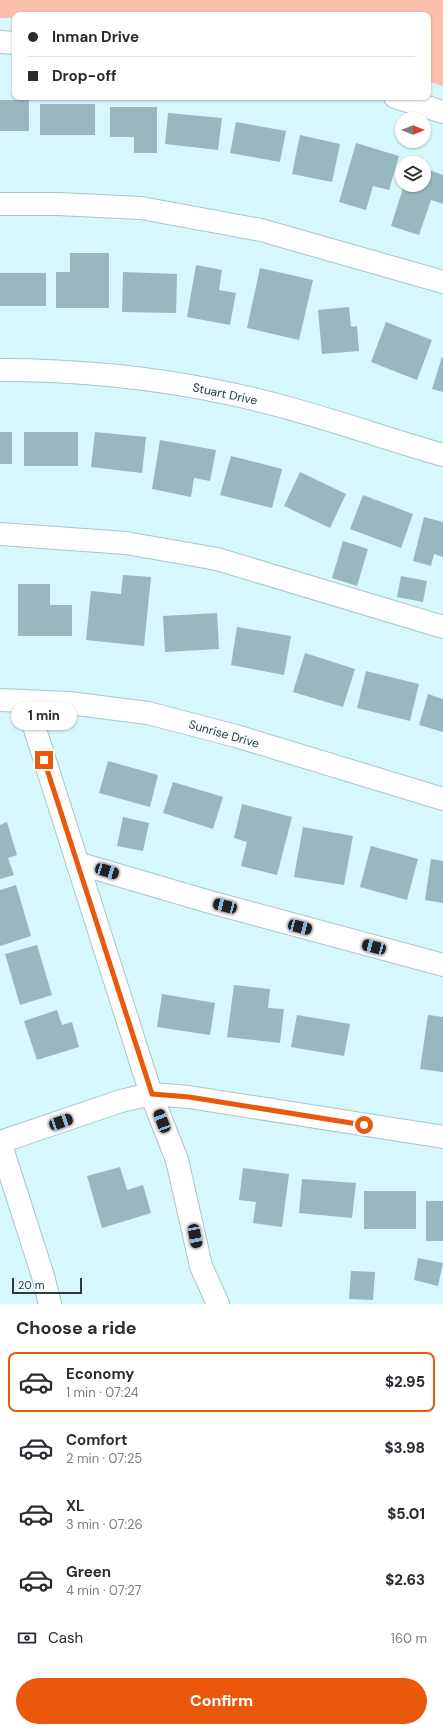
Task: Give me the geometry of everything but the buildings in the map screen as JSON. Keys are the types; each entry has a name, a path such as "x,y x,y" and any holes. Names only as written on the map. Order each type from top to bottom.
{"street":[{"path":"0,42 12,43"},
{"path":"405,100 443,112"},
{"path":"0,204 58,204 141,208 261,230 443,282"},
{"name":"Stuart Drive","path":"0,370 43,370 131,377 223,392 312,415 443,455"},
{"path":"0,534 126,543 217,559 443,627"},
{"name":"Sunrise Drive","path":"0,700 69,703 148,713 236,736 443,799"},
{"path":"26,701 152,1094 177,1160 201,1266 218,1304"},
{"path":"78,863 210,902 443,964"},
{"path":"50,1304 43,1276 0,1142 121,1101 152,1094 189,1097 443,1137"}],"shaded area":[{"path":"0,0 443,0 443,86 431,82 431,12 12,12 12,18 0,18"}],"route":[{"path":"44,760 152,1094 189,1097 364,1125"}]}
